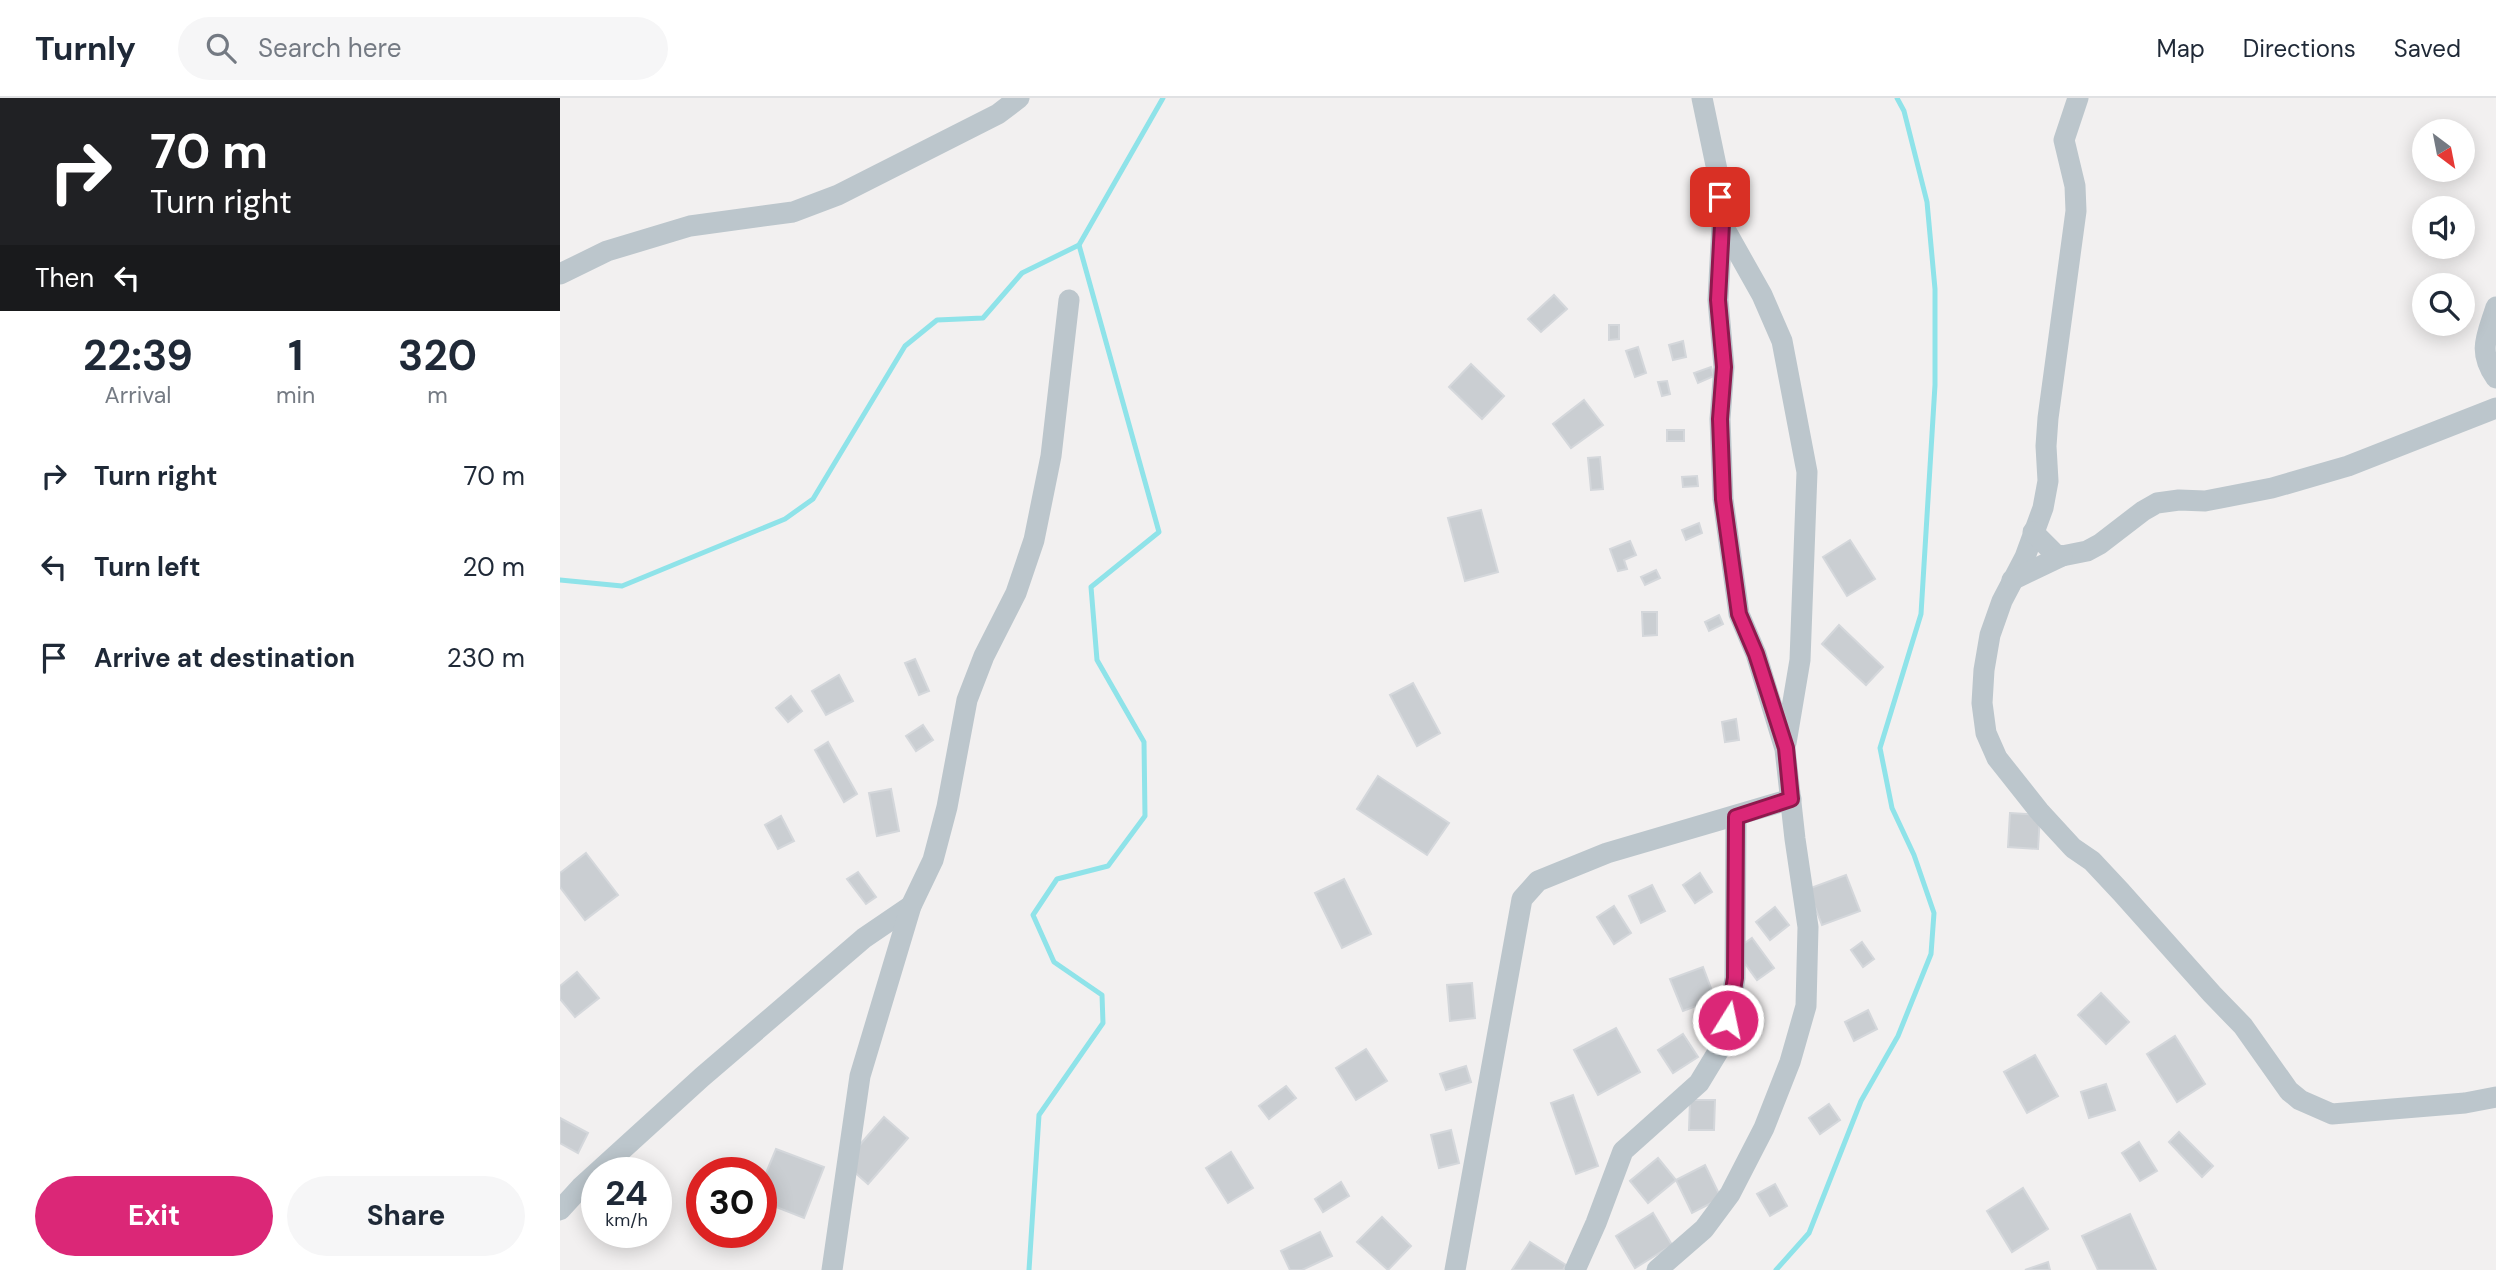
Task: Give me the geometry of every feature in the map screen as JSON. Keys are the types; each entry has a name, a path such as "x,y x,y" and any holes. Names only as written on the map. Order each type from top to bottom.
{"street":[{"path":"560,274 607,251 690,226 793,212 838,195 998,114 1019,98"},
{"path":"1657,1270 1704,1229 1730,1194 1763,1128 1790,1062 1806,1006 1808,927 1786,748 1756,654 1739,614 1725,513 1720,419 1724,367 1718,300 1722,224 1717,170 1702,98"},
{"path":"2078,98 2064,140 2075,186 2077,211 2048,418 2048,481 2043,508 2025,556 2012,580 1990,635 1982,703 1986,733 1997,758 2039,811 2073,848 2114,884 2244,1026 2289,1091 2312,1106 2332,1114 2465,1103 2496,1097"},
{"path":"1722,224 1762,295 1782,341 1807,472 1800,660 1786,748"},
{"path":"832,1270 860,1076 911,906 933,860 947,807 967,700 984,656 1016,593 1034,540 1051,456 1069,300"},
{"path":"2496,307 2484,344 2485,357 2496,378"},
{"path":"2012,580 2062,556 2087,551 2157,503 2205,501 2272,488 2335,470 2496,408"},
{"path":"2033,533 2055,554 2062,556"},
{"path":"1454,1270 1522,898 1538,881 1596,858 1791,799"},
{"path":"1575,1270 1623,1151 1699,1083 1719,1050 1728,1020 1735,978 1736,817"},
{"path":"560,1210 581,1186 702,1077 864,938 911,906"}],"building":[{"path":"1554,295 1567,309 1541,332 1528,319"},
{"path":"1609,325 1619,325 1619,339 1609,340"},
{"path":"1683,341 1686,357 1673,360 1669,345"},
{"path":"1638,347 1646,373 1635,377 1626,351"},
{"path":"1471,364 1504,396 1482,419 1449,387"},
{"path":"1711,367 1714,376 1698,383 1694,373"},
{"path":"1667,381 1670,394 1662,396 1658,382"},
{"path":"1584,400 1603,425 1571,448 1553,424"},
{"path":"1667,430 1684,430 1684,441 1667,441"},
{"path":"1600,457 1603,489 1591,490 1588,458"},
{"path":"1697,476 1698,486 1683,487 1682,477"},
{"path":"1481,510 1498,572 1465,581 1448,518"},
{"path":"1699,523 1702,533 1686,540 1682,530"},
{"path":"1850,540 1875,579 1847,596 1823,557"},
{"path":"1630,541 1636,555 1624,560 1627,569 1618,571 1610,549"},
{"path":"1656,570 1660,578 1645,585 1641,577"},
{"path":"1642,612 1657,612 1657,635 1643,636"},
{"path":"1719,615 1723,624 1709,631 1705,622"},
{"path":"1839,625 1883,667 1866,685 1822,644"},
{"path":"915,659 929,691 919,695 905,663"},
{"path":"839,675 853,701 826,715 812,691"},
{"path":"1413,683 1440,733 1417,746 1390,695"},
{"path":"791,696 802,711 788,722 776,708"},
{"path":"1736,719 1739,740 1725,742 1722,722"},
{"path":"923,725 933,740 916,751 906,736"},
{"path":"828,742 857,794 844,802 815,750"},
{"path":"1378,776 1449,823 1427,855 1357,809"},
{"path":"891,789 899,831 877,836 869,793"},
{"path":"2010,813 2040,815 2038,849 2008,847"},
{"path":"781,816 794,841 778,849 765,825"},
{"path":"586,853 618,895 585,920 560,887 560,873"},
{"path":"858,872 876,897 866,904 847,879"},
{"path":"1700,873 1712,892 1695,903 1683,885"},
{"path":"1846,875 1860,911 1822,925 1808,889"},
{"path":"1344,879 1371,934 1342,948 1315,893"},
{"path":"1652,885 1665,911 1641,923 1629,896"},
{"path":"1614,906 1631,933 1614,944 1597,917"},
{"path":"1775,907 1789,925 1770,940 1756,922"},
{"path":"1752,938 1774,968 1757,980 1735,950"},
{"path":"1862,942 1874,959 1863,967 1851,950"},
{"path":"1703,967 1715,999 1683,1011 1670,979"},
{"path":"577,972 599,998 575,1017 560,999 560,986"},
{"path":"1472,983 1475,1018 1450,1021 1447,985"},
{"path":"2101,993 2129,1022 2106,1044 2078,1015"},
{"path":"1868,1010 1877,1029 1854,1041 1845,1022"},
{"path":"1616,1028 1640,1072 1598,1095 1574,1050"},
{"path":"1683,1034 1698,1057 1673,1073 1658,1050"},
{"path":"2175,1036 2205,1084 2177,1102 2147,1054"},
{"path":"1366,1049 1387,1081 1356,1100 1336,1068"},
{"path":"2035,1055 2058,1096 2027,1113 2004,1072"},
{"path":"1466,1066 1471,1082 1446,1090 1440,1074"},
{"path":"2106,1084 2115,1110 2089,1118 2081,1092"},
{"path":"1286,1086 1296,1098 1269,1119 1259,1106"},
{"path":"1573,1095 1598,1166 1576,1174 1551,1103"},
{"path":"1690,1100 1715,1100 1714,1130 1689,1130"},
{"path":"1829,1104 1840,1120 1820,1134 1809,1118"},
{"path":"884,1117 908,1138 868,1184 844,1163"},
{"path":"560,1118 588,1133 578,1153 560,1143"},
{"path":"1451,1130 1459,1163 1439,1168 1431,1135"},
{"path":"2179,1132 2213,1166 2202,1177 2169,1142"},
{"path":"2139,1142 2157,1171 2140,1181 2122,1153"},
{"path":"776,1149 824,1167 804,1218 777,1207 777,1157 773,1157"},
{"path":"1231,1152 1253,1188 1228,1203 1206,1168"},
{"path":"1658,1158 1676,1180 1648,1203 1630,1181"},
{"path":"1705,1165 1721,1198 1692,1213 1676,1180"},
{"path":"1341,1182 1349,1196 1323,1212 1315,1199"},
{"path":"1775,1184 1787,1206 1770,1216 1757,1194"},
{"path":"2023,1188 2048,1229 2012,1252 1987,1211"},
{"path":"1653,1213 1672,1245 1635,1268 1616,1236"},
{"path":"2130,1214 2156,1270 2098,1270 2082,1236"},
{"path":"1382,1217 1411,1246 1388,1270 1357,1242"},
{"path":"1320,1232 1332,1256 1302,1270 1290,1270 1281,1251"},
{"path":"1530,1242 1566,1265 1563,1270 1512,1270"},
{"path":"2048,1262 2050,1270 2025,1270"}],"waterway":[{"path":"1029,1270 1039,1115 1103,1023 1102,995 1054,962 1033,915 1057,879 1108,866 1145,816 1144,742 1097,660 1091,587 1159,532 1079,245 1163,98"},
{"path":"1776,1270 1809,1233 1861,1101 1898,1036 1931,954 1934,913 1914,855 1892,808 1880,748 1921,614 1935,385 1935,289 1927,202 1904,111 1897,98"},
{"path":"560,580 622,586 785,519 813,499 905,346 937,320 983,318 1022,273 1079,245"}],"route":[{"path":"1720,197 1722,224 1718,300 1724,367 1720,419 1723,499 1731,568 1739,614 1756,654 1786,748 1791,799 1736,817 1735,978 1728,1020"}]}
